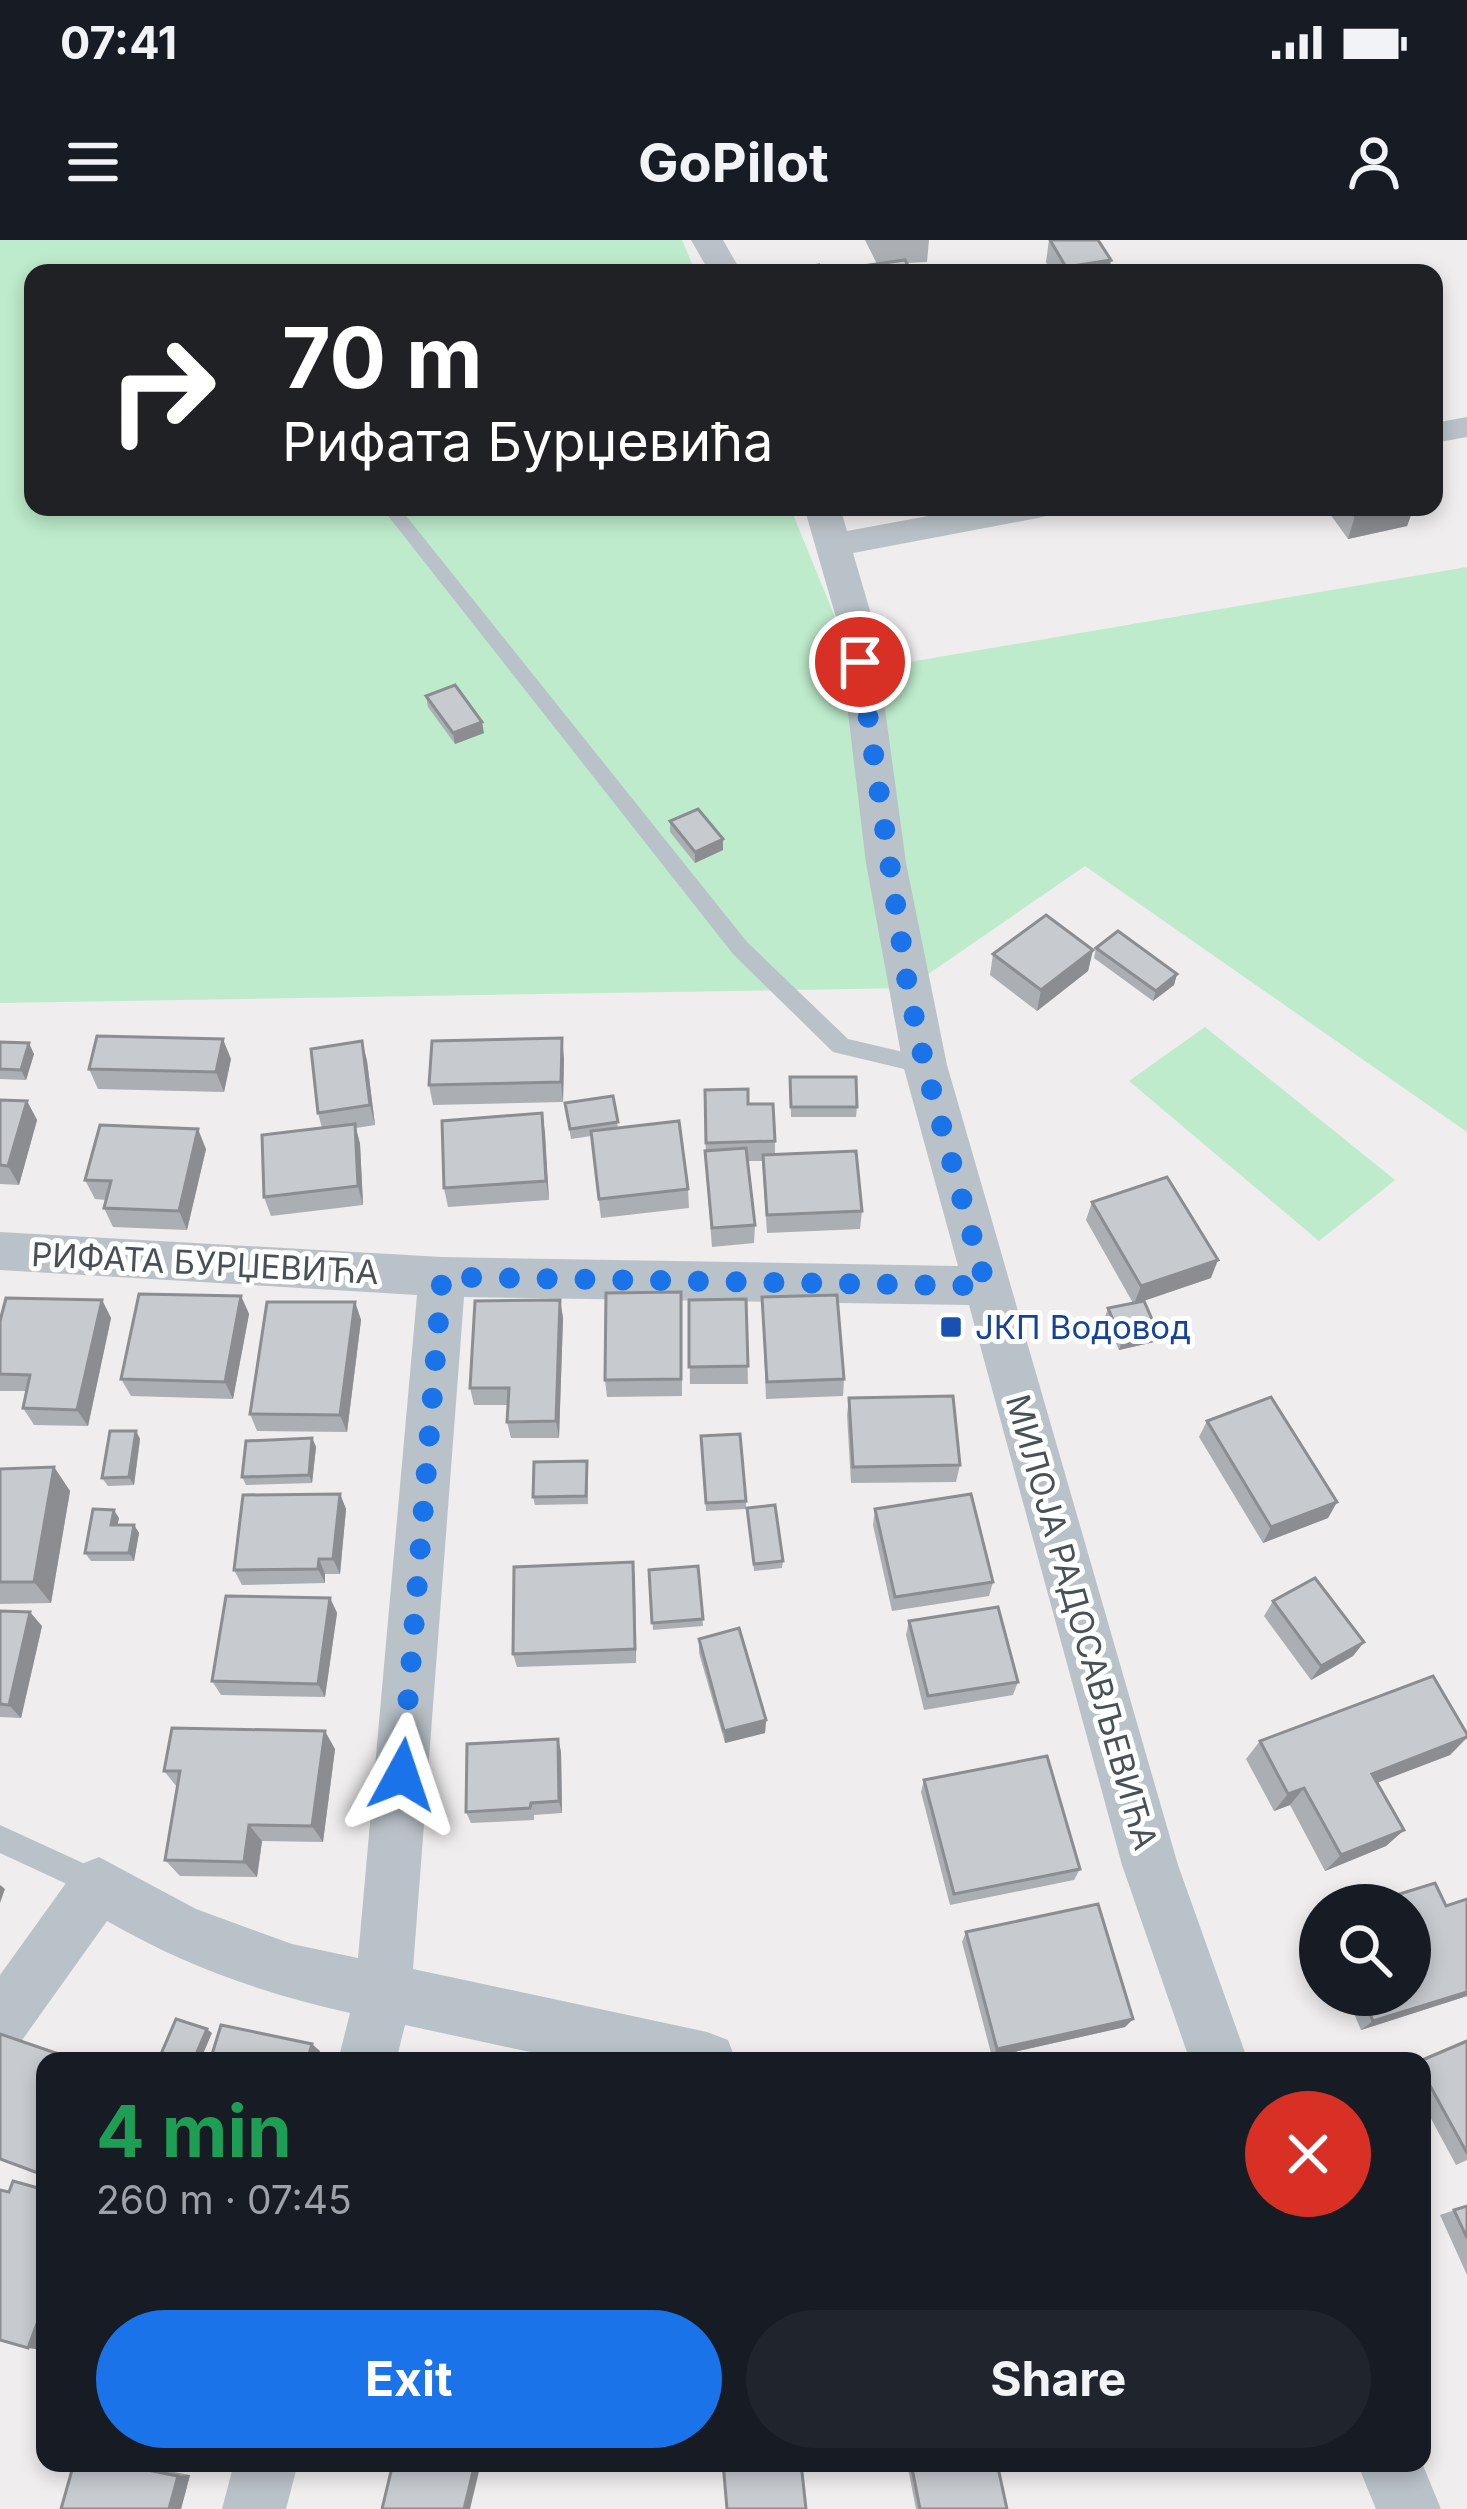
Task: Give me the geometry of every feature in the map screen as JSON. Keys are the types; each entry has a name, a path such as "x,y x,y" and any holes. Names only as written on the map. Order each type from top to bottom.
{"street":[{"name":"МИЛОЈА РАДОСАВЉЕВИЋА","path":"939,516 828,526 855,622 886,863 925,1066 986,1286 1034,1441 1150,1865 1216,2052"},
{"name":"РИФАТА БУРЏЕВИЋА","path":"0,1251 442,1277 986,1286"},
{"path":"369,2052 383,1995 442,1277"},
{"path":"0,2023 99,1885 181,1932 292,1972 663,2052"},
{"path":"254,2509 264,2472"},
{"path":"1393,2472 1409,2509"}],"lane":[{"path":"397,516 740,948 841,1046 925,1066"},
{"path":"0,1839 99,1885"}],"green space":[{"path":"0,240 682,240 692,264 24,264 24,516 794,516 857,671 1467,567 1467,1132 1085,866 908,988 0,1003"},
{"path":"1205,1027 1395,1180 1319,1241 1129,1081"}],"building":[{"path":"1050,240 1098,240 1111,260 1085,264 1064,264"},
{"path":"455,685 482,722 453,733 426,696"},
{"path":"698,809 723,839 695,852 670,821"},
{"path":"1046,915 1093,950 1041,990 993,954"},
{"path":"1118,931 1177,974 1156,991 1096,948"},
{"path":"97,1036 223,1039 216,1072 89,1069"},
{"path":"562,1038 561,1082 429,1085 432,1041"},
{"path":"362,1041 370,1105 318,1113 311,1049"},
{"path":"0,1042 29,1043 21,1070 0,1069"},
{"path":"790,1077 856,1077 857,1107 791,1107"},
{"path":"748,1089 748,1104 773,1104 775,1141 706,1143 705,1090"},
{"path":"613,1096 618,1122 570,1129 565,1103"},
{"path":"0,1100 27,1101 8,1166 0,1165"},
{"path":"542,1113 546,1181 444,1188 442,1121"},
{"path":"679,1121 688,1189 599,1199 591,1131"},
{"path":"355,1124 358,1186 264,1197 262,1135"},
{"path":"100,1125 198,1129 179,1211 104,1208 111,1181 85,1180"},
{"path":"746,1148 755,1225 712,1228 705,1151"},
{"path":"856,1151 862,1211 767,1215 763,1155"},
{"path":"1167,1177 1218,1260 1141,1286 1092,1202"},
{"path":"681,1292 681,1379 605,1380 606,1293"},
{"path":"139,1294 241,1296 225,1382 121,1379"},
{"path":"837,1295 844,1379 767,1382 762,1297"},
{"path":"6,1298 102,1300 77,1410 23,1408 30,1375 0,1374 0,1321"},
{"path":"746,1299 748,1366 689,1367 689,1300"},
{"path":"560,1300 556,1421 507,1422 509,1388 470,1388 475,1301"},
{"path":"1144,1301 1158,1333 1122,1341 1108,1308"},
{"path":"267,1302 355,1302 340,1415 250,1414"},
{"path":"953,1396 960,1465 853,1467 849,1398"},
{"path":"1271,1397 1337,1502 1271,1527 1207,1421"},
{"path":"110,1431 136,1431 129,1477 102,1478"},
{"path":"740,1434 746,1501 706,1503 701,1436"},
{"path":"312,1438 309,1475 242,1477 246,1441"},
{"path":"587,1461 586,1496 533,1497 534,1462"},
{"path":"54,1467 34,1582 0,1582 0,1469"},
{"path":"340,1494 333,1559 319,1559 318,1569 234,1570 243,1495"},
{"path":"971,1494 993,1582 895,1597 875,1509"},
{"path":"775,1505 783,1561 754,1564 747,1508"},
{"path":"93,1509 114,1510 111,1525 134,1525 129,1553 85,1553"},
{"path":"633,1562 635,1649 513,1654 514,1567"},
{"path":"698,1566 703,1619 652,1623 649,1570"},
{"path":"1315,1578 1364,1642 1321,1666 1273,1601"},
{"path":"226,1596 330,1598 318,1684 212,1681"},
{"path":"998,1607 1018,1682 928,1696 909,1621"},
{"path":"0,1611 30,1612 9,1705 0,1704"},
{"path":"739,1628 766,1720 724,1731 699,1639"},
{"path":"1433,1676 1467,1737 1372,1774 1404,1830 1341,1855 1304,1788 1288,1794 1260,1741"},
{"path":"172,1728 325,1731 312,1826 249,1825 244,1862 165,1860 180,1771 164,1771"},
{"path":"558,1739 559,1801 466,1812 467,1744"},
{"path":"1047,1756 1080,1869 954,1894 924,1780"},
{"path":"1435,1883 1446,1906 1467,1899 1467,1992 1431,2003 1431,1884"},
{"path":"1098,1904 1133,2019 997,2049 966,1932"},
{"path":"176,2019 207,2029 197,2052 162,2052"},
{"path":"221,2025 312,2044 310,2052 213,2052"},
{"path":"0,2034 53,2052 36,2052 36,2172 0,2159"},
{"path":"1467,2041 1467,2153 1431,2087 1431,2056"},
{"path":"13,2181 36,2187 36,2326 28,2348 0,2340 0,2190 9,2192"},
{"path":"1467,2206 1467,2238 1454,2210"},
{"path":"71,2472 178,2476 169,2509 61,2509"},
{"path":"391,2472 473,2472 464,2509 382,2509"},
{"path":"724,2472 802,2472 806,2509 727,2509"},
{"path":"913,2472 999,2472 1007,2509 920,2509"}],"place":[{"name":"ЈКП Водовод","path":"951,1327"}],"route":[{"path":"402,1775 442,1277 986,1286 943,1136 908,988 860,662"}]}
